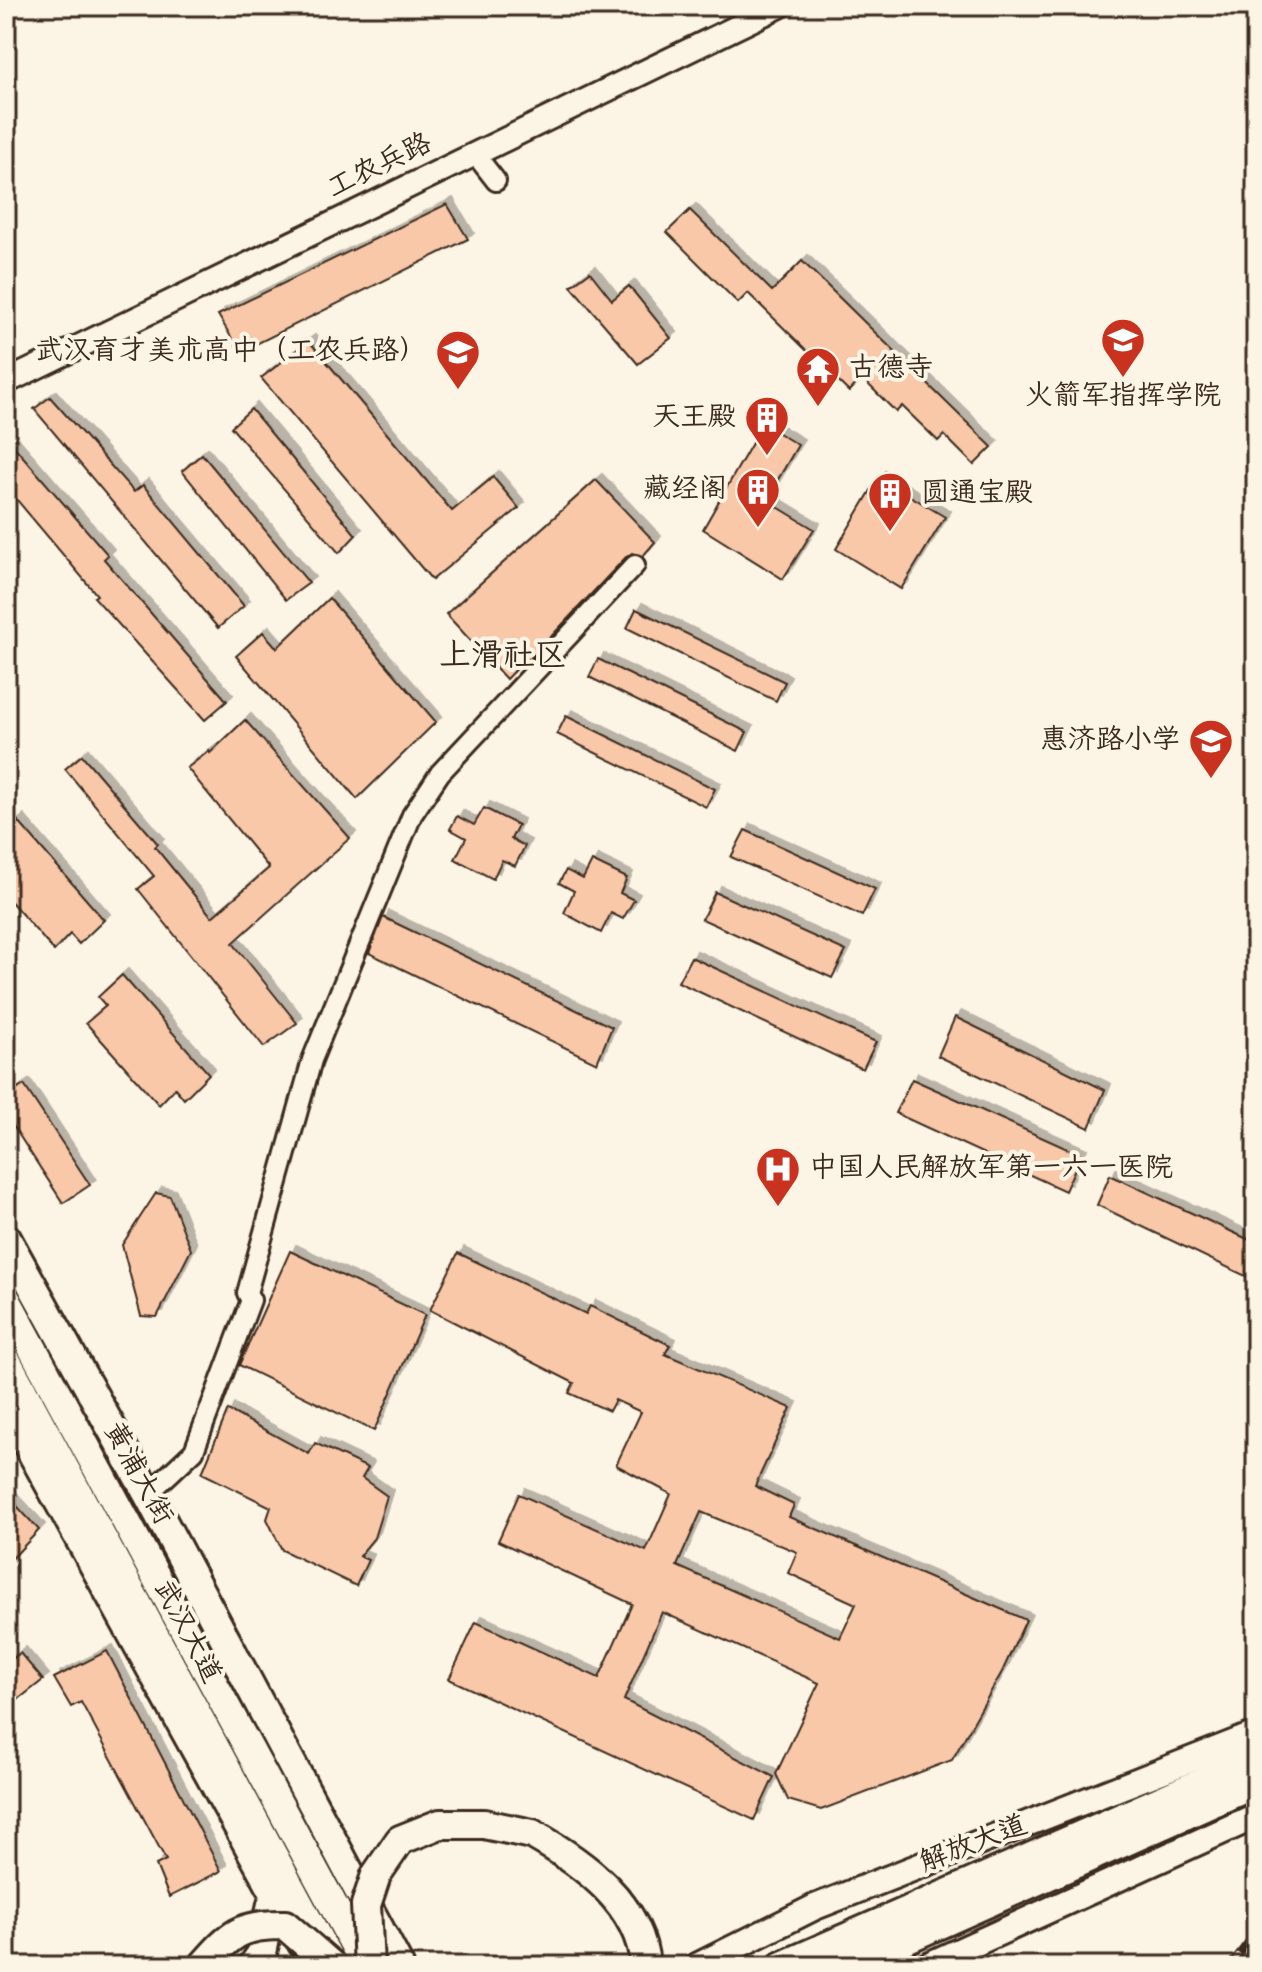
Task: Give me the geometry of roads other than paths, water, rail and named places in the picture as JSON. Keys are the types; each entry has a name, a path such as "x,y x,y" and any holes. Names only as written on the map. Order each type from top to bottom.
{"main road":[{"name":"黄浦大街","path":"6,1238 148,1494 399,1966"},
{"name":"武汉大道","path":"6,1299 368,1966"},
{"name":"武汉大道","path":"6,1360 332,1966"},
{"path":"6,1405 274,1896 317,1966"},
{"name":"解放大道","path":"697,1966 815,1907 1256,1734"},
{"name":"解放大道","path":"782,1966 1256,1759"},
{"path":"850,1964 1256,1783"},
{"path":"926,1966 1256,1816"},
{"path":"368,1966 366,1905 376,1875 400,1840 440,1824 484,1824 532,1834 576,1859 609,1890 644,1945 645,1966"},
{"path":"253,1966 262,1953 274,1896"},
{"path":"203,1966 232,1934 257,1924 285,1925 332,1966"}],"street":[{"name":"工农兵路","path":"6,371 757,6"},
{"name":"工农兵路","path":"6,382 780,6"},
{"path":"475,154 496,181"},
{"path":"148,1494 194,1451 251,1300 247,1293 312,1060 412,815 440,773 635,565"}],"railway":[{"path":"1230,1966 1256,1932"},
{"path":"1246,1966 1256,1953"}],"place":[{"name":"火箭军指挥学院","path":"1123,379"},
{"name":"武汉育才美术高中（工农兵路）","path":"458,391"},
{"name":"古德寺","path":"818,408"},
{"name":"天王殿","path":"767,457"},
{"name":"藏经阁","path":"758,529"},
{"name":"圆通宝殿","path":"890,533"},
{"name":"惠济路小学","path":"1211,780"},
{"name":"中国人民解放军第一六一医院","path":"778,1208"}],"district":[{"name":"上滑社区","path":"503,657"}]}
